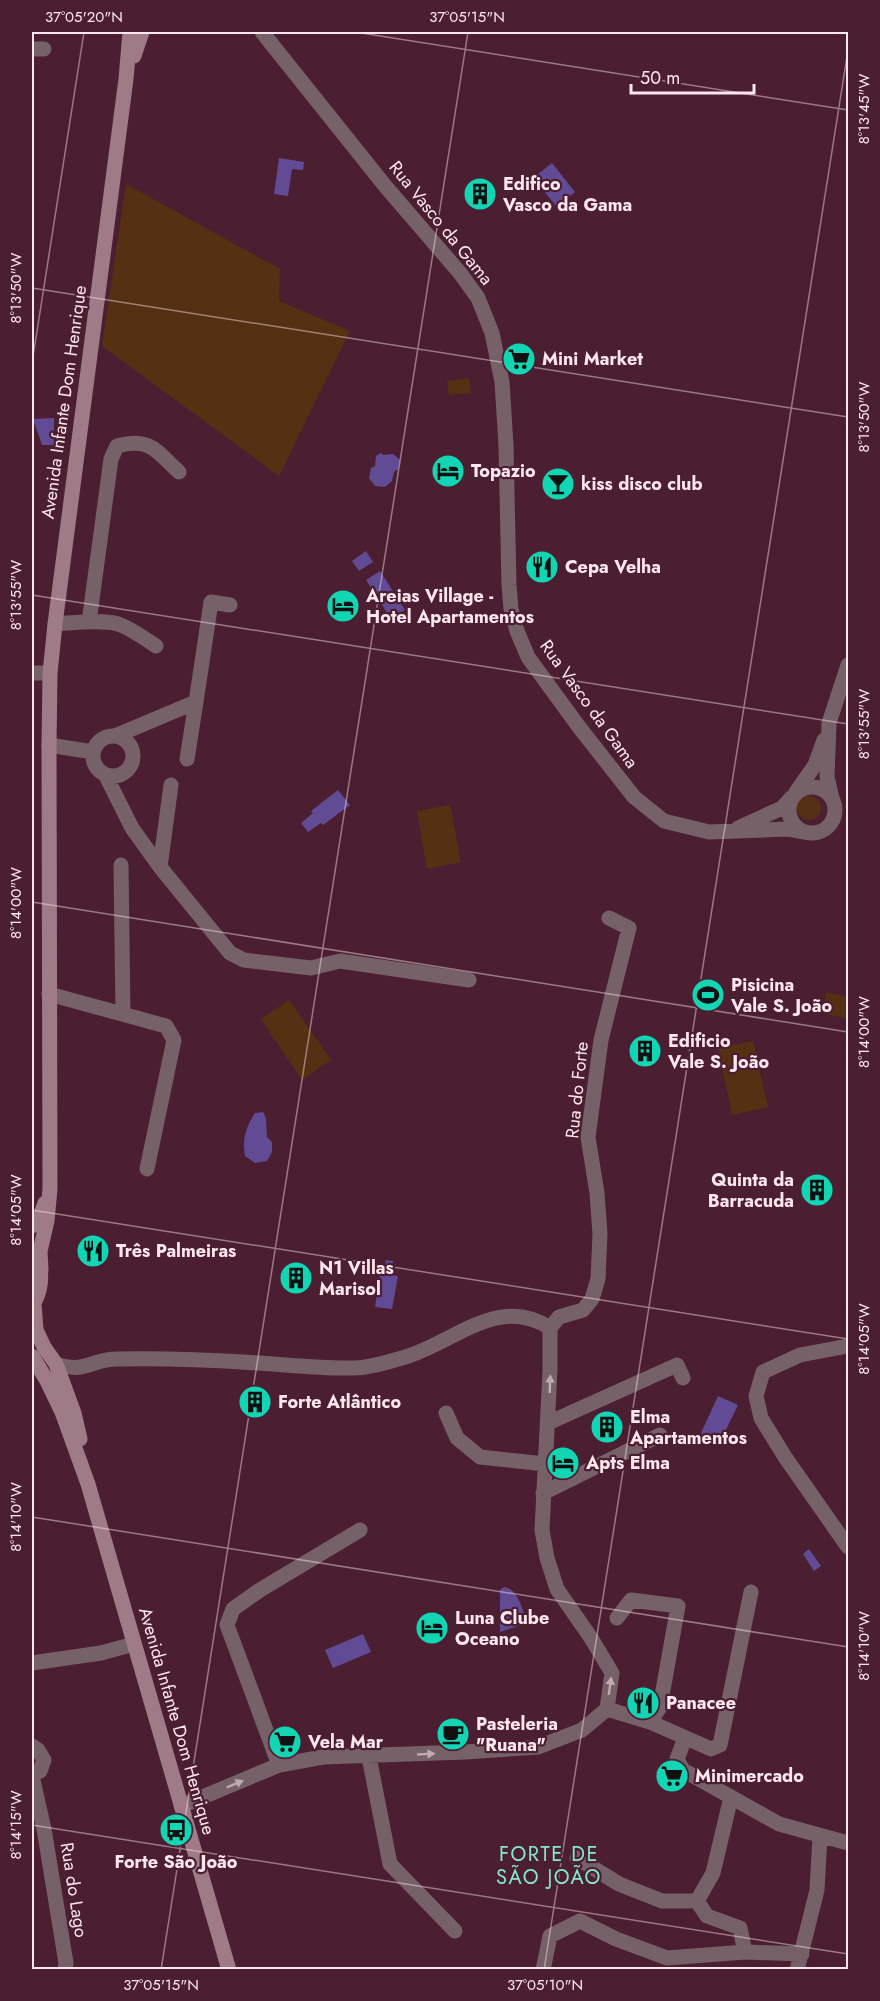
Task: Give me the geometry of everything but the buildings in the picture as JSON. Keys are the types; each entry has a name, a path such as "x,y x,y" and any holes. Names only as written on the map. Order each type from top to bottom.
{"street":[{"name":"Avenida Infante Dom Henrique","path":"130,32 126,79 50,673 50,1189 47,1221 40,1251 40,1285 33,1304 36,1330 56,1364 74,1413 88,1484 229,1970"},
{"name":"Avenida Infante Dom Henrique","path":"126,79 142,32"},
{"name":"Rua Vasco da Gama","path":"262,32 478,298 492,333 502,382 506,435 511,609 516,630 528,657 634,797 664,821 710,832 787,829 803,832"},
{"path":"89,622 111,459 117,446 134,441 151,446 179,472"},
{"path":"187,759 211,602 230,605"},
{"path":"55,624 89,622 116,624 133,631 156,646"},
{"path":"830,723 827,777 838,809 831,823 823,831 803,832 796,828 790,819 788,809 794,794 815,765 849,665"},
{"path":"32,673 50,673"},
{"path":"115,736 128,742 133,758 130,766 124,772 115,776 99,770 94,762 93,752 98,742 107,736 115,736 196,702"},
{"path":"49,745 93,752"},
{"path":"105,774 132,828 160,867 230,953 244,960 311,968 340,961 469,981"},
{"path":"160,867 171,785"},
{"path":"794,794 803,788 818,787 829,793 838,809"},
{"name":"Rua Vasco da Gama","path":"730,832 782,808 794,794"},
{"path":"121,865 123,1014"},
{"name":"Rua do Forte","path":"550,1328 559,1317 583,1311 592,1299 598,1279 600,1234 597,1193 588,1137 601,1040 629,928 609,918"},
{"path":"49,994 166,1026 174,1040 147,1169"},
{"path":"32,1226 41,1214 50,1189"},
{"path":"32,1251 41,1270"},
{"path":"56,1364 81,1368 114,1359 257,1363 355,1369 405,1358 494,1318 522,1316 537,1320 550,1328 542,1530 547,1558 557,1589 612,1673 607,1709 582,1730 538,1747 323,1757 279,1766 181,1806"},
{"path":"849,1346 800,1355 763,1372 756,1396 761,1418 785,1457 849,1546"},
{"path":"32,1356 62,1412 88,1484"},
{"path":"548,1423 677,1365 683,1378"},
{"path":"446,1413 457,1438 480,1457 545,1464"},
{"path":"543,1492 660,1435"},
{"path":"279,1766 227,1625 233,1609 260,1590 360,1530"},
{"path":"607,1709 650,1722 711,1749 720,1745 751,1592"},
{"path":"616,1618 631,1600 678,1606 660,1707 650,1722"},
{"path":"32,1661 101,1653 134,1644"},
{"path":"685,1738 677,1759 683,1770 779,1824 849,1843"},
{"path":"32,1746 38,1749 44,1761 40,1771 32,1776"},
{"path":"369,1756 390,1864 455,1931"},
{"name":"Rua do Lago","path":"32,1776 36,1817 66,1963 65,1970"},
{"path":"697,1901 712,1873 731,1797"},
{"path":"797,1970 817,1890 820,1836"},
{"path":"577,1858 619,1884 662,1900 697,1901"},
{"path":"697,1901 707,1916 740,1928 745,1952"},
{"path":"543,1970 550,1936 580,1921 665,1964 745,1952 802,1954"}],"shaded area":[{"path":"279,158 304,162 303,170 292,169 288,196 274,194"},
{"path":"552,163 575,192 557,207 533,178"},
{"path":"126,184 280,269 279,301 350,331 279,476 102,346"},
{"path":"469,378 471,393 449,395 447,381"},
{"path":"54,418 54,445 42,445 33,419"},
{"path":"381,453 383,455 393,454 400,460 392,481 385,487 375,486 369,478 371,468 375,466 376,456"},
{"path":"366,551 373,562 359,571 352,561"},
{"path":"380,571 405,610 391,619 366,580"},
{"path":"338,790 350,805 323,825 321,823 308,832 301,823 313,813 311,811"},
{"path":"809,796 814,797 820,803 820,813 814,819 809,820 804,819 798,813 797,808 798,803 804,797"},
{"path":"450,805 461,862 427,869 417,811"},
{"name":"Pisicina Vale S. João","path":"704,978 723,1002 712,1011 693,987"},
{"path":"826,992 848,997 848,1019 822,1013"},
{"path":"289,1000 331,1060 302,1080 261,1019"},
{"path":"753,1041 768,1107 732,1115 718,1048"},
{"path":"263,1112 266,1118 267,1137 272,1142 272,1152 267,1161 255,1163 245,1156 244,1139 255,1113"},
{"path":"386,1260 393,1261 391,1275 398,1276 392,1309 375,1307 380,1272 384,1273"},
{"path":"718,1396 738,1405 720,1442 701,1433"},
{"path":"809,1549 821,1566 814,1571 803,1554"},
{"path":"504,1587 509,1588 516,1595 526,1621 500,1632 500,1590"},
{"path":"363,1634 371,1652 333,1668 325,1650"}],"place":[{"name":"Edifico Vasco da Gama","path":"480,194"},
{"name":"Mini Market","path":"519,359"},
{"name":"Topazio","path":"448,471"},
{"name":"kiss disco club","path":"558,484"},
{"name":"Cepa Velha","path":"542,567"},
{"name":"Areias Village - Hotel Apartamentos","path":"343,606"},
{"name":"Pisicina Vale S. João","path":"708,995"},
{"name":"Edificio Vale S. João","path":"645,1051"},
{"name":"Quinta da Barracuda","path":"817,1190"},
{"name":"Três Palmeiras","path":"93,1251"},
{"name":"N1 Villas Marisol","path":"296,1278"},
{"name":"Forte Atlântico","path":"255,1402"},
{"name":"Elma Apartamentos","path":"607,1427"},
{"name":"Apts Elma","path":"563,1463"},
{"name":"Luna Clube Oceano","path":"432,1628"},
{"name":"Panacee","path":"643,1703"},
{"name":"Pasteleria \"Ruana\"","path":"453,1734"},
{"name":"Vela Mar","path":"285,1742"},
{"name":"Minimercado","path":"672,1776"},
{"name":"Forte São João","path":"176,1830"}],"district":[{"name":"FORTE DE SÃO JOÃO","path":"549,1866"}]}
